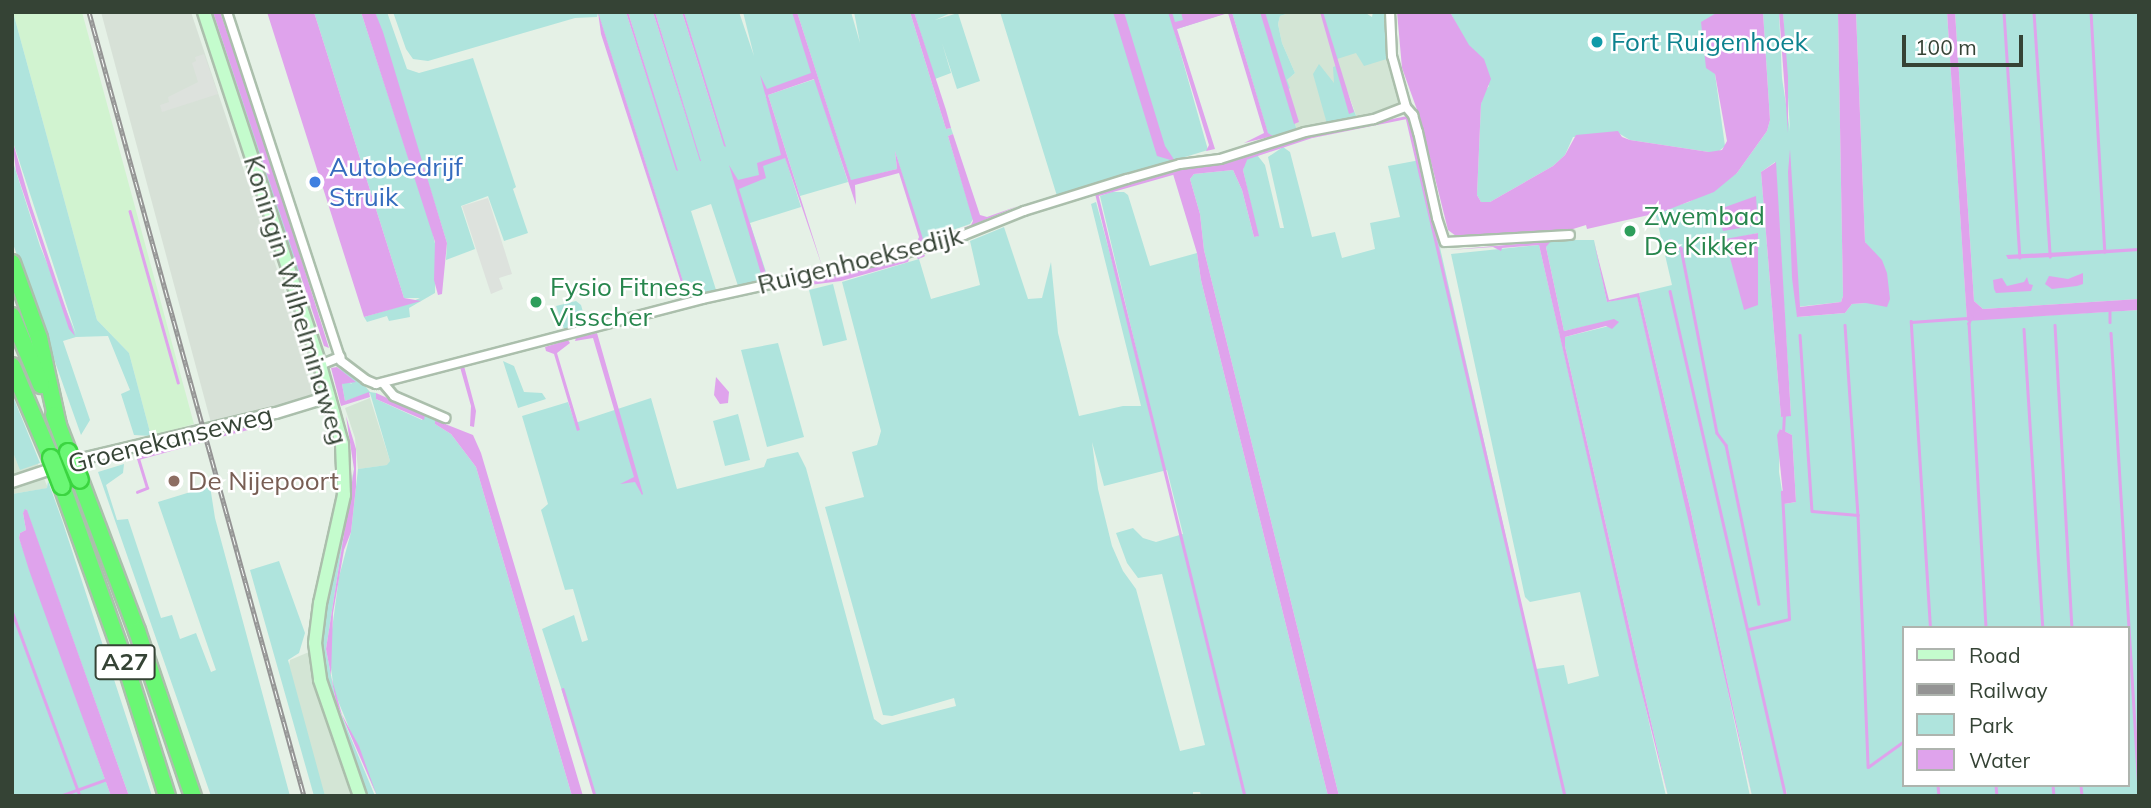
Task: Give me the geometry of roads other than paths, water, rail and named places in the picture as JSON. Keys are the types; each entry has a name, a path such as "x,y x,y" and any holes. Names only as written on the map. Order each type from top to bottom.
{"highway":[{"name":"A27","path":"12,263 38,338 58,425"},
{"name":"A27","path":"12,316 80,480 193,796"},
{"name":"A27","path":"12,366 62,486 125,663 167,795"}],"main road":[{"name":"Koningin Wilhelminaweg","path":"204,12 320,365 342,444 344,482 320,603 315,643 320,680 360,796"}],"street":[{"name":"Koningin Wilhelminaweg","path":"227,12 340,357"},
{"path":"1390,12 1392,56 1406,107 1413,115 1418,132 1437,218 1446,242 1570,235"},
{"name":"Ruigenhoeksedijk","path":"383,383 692,302 893,257 964,235 1024,211 1177,165 1220,159 1280,139 1374,119 1406,107"},
{"path":"320,365 340,357 366,380 383,383 394,396 445,418"},
{"name":"Groenekanseweg","path":"12,482 80,458 265,416 328,397"}],"water":[{"path":"213,12 220,12 260,127 329,348 324,346"},
{"path":"267,12 314,12 404,298 421,301 364,317"},
{"path":"361,12 375,12 383,32 447,243 442,294 438,295 434,280 435,242"},
{"path":"598,12 687,294 695,296 686,298 601,34"},
{"path":"628,12 678,171 676,170"},
{"path":"655,12 701,161 700,161"},
{"path":"684,12 726,147 724,146"},
{"path":"792,12 797,12 851,180 897,169 895,151 923,239 919,245 854,263 916,244 919,237 899,173 855,185 856,205 814,79 768,95 823,269 785,158 763,166 766,178 739,189 766,274 761,274 729,165 738,180 759,175 757,163 781,155 760,75 767,89 811,73"},
{"path":"910,12 914,12 951,128 946,129"},
{"path":"1113,12 1124,12 1165,146 1179,167 1215,165 1245,156 1247,160 1243,170 1259,236 1254,237 1242,190 1233,170 1194,174 1190,179 1200,214 1204,250 1339,796 1328,796 1201,280 1197,253 1173,174 1174,161 1157,156"},
{"path":"1168,12 1172,12 1175,22 1183,20 1181,12 1232,12 1268,133 1273,136 1244,143 1264,133 1228,13 1177,29 1215,149 1206,151 1209,145"},
{"path":"1260,12 1265,12 1299,122 1294,124"},
{"path":"1320,12 1323,12 1354,112 1349,114"},
{"path":"1397,12 1450,12 1469,45 1484,59 1491,79 1481,104 1477,195 1481,202 1490,202 1553,166 1565,155 1576,135 1618,131 1622,137 1630,140 1709,152 1722,150 1727,141 1715,74 1706,68 1701,22 1718,12 1763,12 1770,120 1767,131 1737,173 1714,192 1662,212 1587,229 1586,225 1573,229 1456,236 1448,230 1420,118 1402,68"},
{"path":"1779,12 1783,12 1788,77 1788,133"},
{"path":"1838,12 1856,12 1865,242 1882,260 1887,273 1890,299 1887,307 1866,303 1852,304 1845,313 1797,317 1792,278 1788,172 1790,149 1800,307 1841,302 1843,296"},
{"path":"1947,12 1955,12 1974,301 1983,309 2139,299 2139,310 1967,321"},
{"path":"953,134 980,215 987,217 1018,206 951,234 933,240 971,225 973,221 948,136"},
{"path":"12,139 75,336 69,329 16,171"},
{"path":"1776,162 1791,416 1781,417 1761,172"},
{"path":"1756,196 1758,225 1723,231 1717,210"},
{"path":"1758,233 1758,305 1744,310 1725,239"},
{"path":"1551,241 1546,247 1564,331 1614,319 1619,322 1612,329 1606,326 1565,337 1565,346 1668,796 1635,666 1539,245 1502,248 1501,251 1493,247 1449,250"},
{"path":"1594,242 1609,300 1639,293 1691,512 1752,796 1637,297 1607,302"},
{"path":"2139,248 2139,251 2052,257 2008,259 2006,255"},
{"path":"910,257 908,262 841,281 786,288"},
{"path":"2083,273 2083,284 2077,286 2052,289 2045,284 2049,276 2068,279"},
{"path":"2027,277 2029,284 2033,285 2031,291 1996,293 1994,289 1993,280 2002,278 2007,286 2024,282"},
{"path":"597,333 642,495 635,482 620,484 634,477 593,338 575,341 576,338"},
{"path":"568,340 570,343 557,353 580,430 577,431 554,354 546,351 545,347"},
{"path":"464,366 476,411 474,427 470,426 471,406 460,367"},
{"path":"337,367 356,382 342,384 345,401 369,392 370,397 341,406 331,368"},
{"path":"716,377 729,392 728,403 720,404 714,395"},
{"path":"376,393 425,415 424,420 376,399"},
{"path":"346,416 356,449 356,487 351,532 344,550 333,613 331,676 326,649 354,469"},
{"path":"435,420 473,435 481,453 583,796 572,796 476,467 451,434 435,424"},
{"path":"1780,429 1792,435 1796,502 1784,504 1777,435"},
{"path":"25,509 129,796 111,796 29,570 19,538 20,533 26,530 23,513"},
{"path":"331,677 342,715 359,746 377,796 336,702"}],"waterway":[{"path":"2004,12 2020,257"},
{"path":"2034,12 2050,256"},
{"path":"2091,12 2105,252"},
{"path":"1245,158 1312,136 1407,117 1565,796"},
{"path":"1174,173 1097,195 1245,796"},
{"path":"130,211 178,382"},
{"path":"1670,240 1681,248 1717,433 1726,445 1759,604"},
{"path":"918,257 923,255"},
{"path":"1670,291 1785,793"},
{"path":"2110,309 2110,322"},
{"path":"1972,317 1969,323 1986,626"},
{"path":"1930,626 1911,322 1967,318"},
{"path":"1845,325 1858,515 1868,767 1902,742"},
{"path":"2055,325 2072,626"},
{"path":"2024,329 2043,626"},
{"path":"2111,333 2129,626"},
{"path":"1800,335 1812,511 1858,515"},
{"path":"1783,433 1784,415"},
{"path":"216,436 263,424"},
{"path":"137,492 147,488 138,458 203,440"},
{"path":"1749,629 1789,619 1782,492"},
{"path":"12,611 80,796"},
{"path":"2130,647 2139,796"},
{"path":"563,689 595,796"},
{"path":"60,796 107,779"},
{"path":"1938,787 1939,796"},
{"path":"1996,787 1997,796"},
{"path":"2053,787 2054,796"},
{"path":"2081,787 2082,796"}],"railway":[{"path":"89,12 304,796"}],"place":[{"name":"Fort Ruigenhoek","path":"1597,42"},
{"name":"Autobedrijf Struik","path":"315,182"},
{"name":"Zwembad De Kikker","path":"1630,231"},
{"name":"Fysio Fitness Visscher","path":"536,302"},
{"name":"De Nijepoort","path":"174,481"}]}
